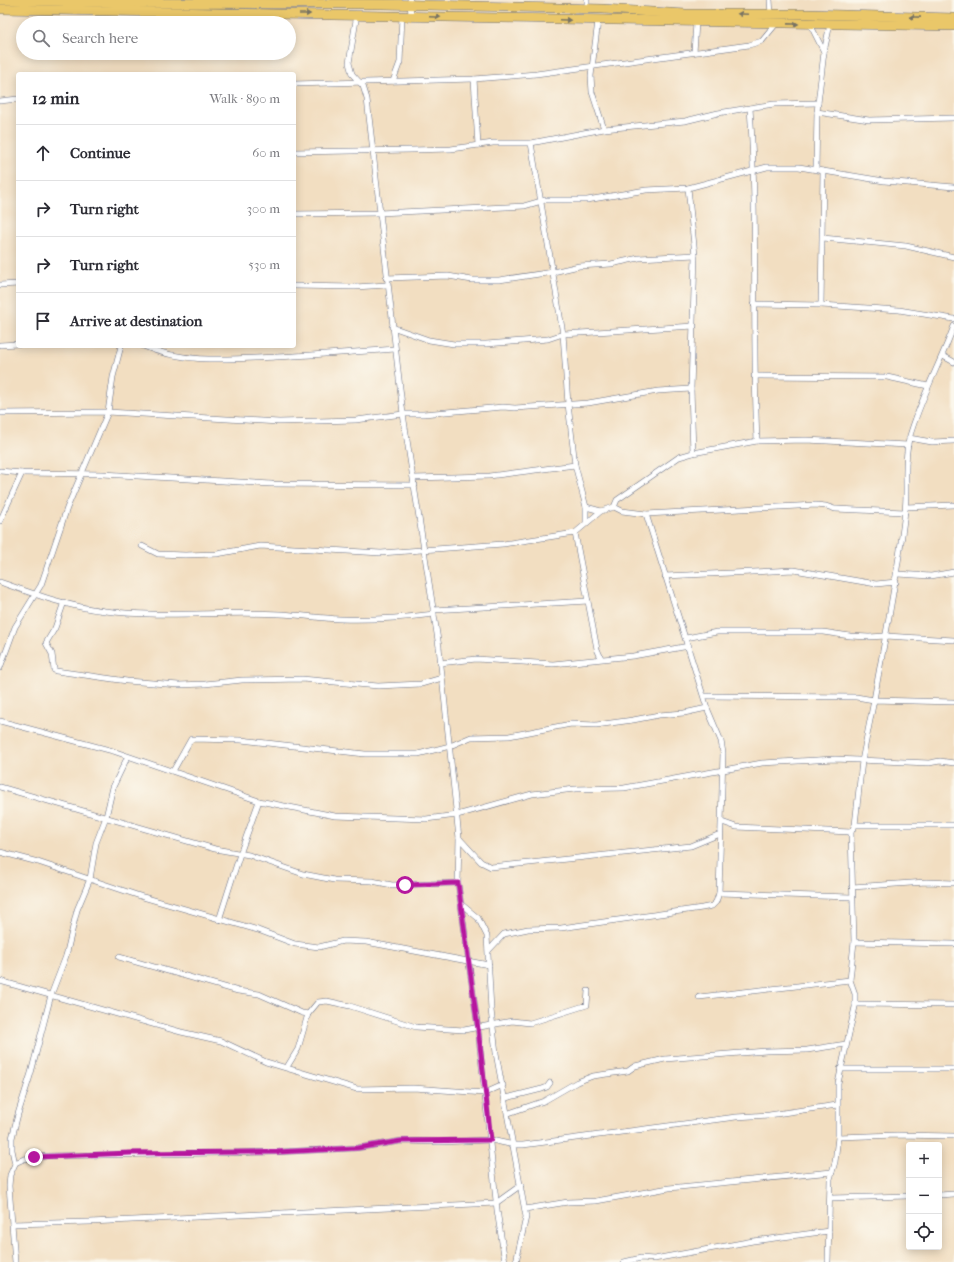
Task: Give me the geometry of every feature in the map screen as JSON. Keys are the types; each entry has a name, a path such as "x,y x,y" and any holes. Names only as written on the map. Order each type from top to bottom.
{"highway":[{"path":"0,0 384,2 587,5 686,14 954,18"},
{"path":"0,9 357,14 696,23 954,26"}],"street":[{"path":"770,0 771,15"},
{"path":"393,81 400,62 406,16 410,3"},
{"path":"357,14 349,63 352,74 361,82 367,99 386,278 403,414 434,612 460,838 458,883 478,1029 491,1140 496,1203 505,1262"},
{"path":"598,21 592,67 592,92 604,129"},
{"path":"694,52 696,23"},
{"path":"296,84 474,79 592,67 749,45 762,41 776,24"},
{"path":"810,24 824,52"},
{"path":"816,169 817,112 824,52 830,24"},
{"path":"474,79 478,145"},
{"path":"0,100 16,99"},
{"path":"296,152 451,148 493,143 531,143 604,129 684,121 718,113 774,104 818,103"},
{"path":"750,108 754,169 754,304 756,333 754,376 757,441"},
{"path":"817,112 869,120 954,118"},
{"path":"531,143 563,334 568,404 575,465 586,507 586,523"},
{"path":"296,214 379,213 506,207 540,203 545,200 587,200 646,190 688,188 716,182 754,169 768,166 816,169 884,181 954,187"},
{"path":"821,305 823,171"},
{"path":"688,188 695,255 691,389 692,453"},
{"path":"823,238 906,246 954,257"},
{"path":"386,278 448,276 483,281 553,272 579,266 611,264 638,258 695,255"},
{"path":"0,285 16,284"},
{"path":"296,286 387,285"},
{"path":"754,304 821,305 899,310 954,319"},
{"path":"392,327 429,340 454,344 486,344 548,339 563,334 694,326"},
{"path":"828,1262 832,1172 838,1137 837,1105 840,1069 855,1004 855,994 850,980 854,942 851,832 855,825 862,761 896,582 906,509 905,477 908,445 928,386 943,356 954,326"},
{"path":"0,345 16,344"},
{"path":"0,668 15,627 41,585 80,474 108,412 113,377 120,348"},
{"path":"148,348 159,353 202,360 303,356 395,349"},
{"path":"943,356 954,362"},
{"path":"754,376 887,377 928,386"},
{"path":"0,413 108,412 279,422 356,420 403,414 430,414 503,407 515,408 588,403 658,392 691,389"},
{"path":"910,438 932,442 954,442"},
{"path":"614,507 617,500 679,457 692,453 757,441 806,440 908,445"},
{"path":"414,478 489,476 575,465"},
{"path":"0,471 272,484 415,484"},
{"path":"0,520 22,473"},
{"path":"142,546 158,554 169,555 217,554 260,546 352,553 425,550 503,544 575,533 601,511 614,507 622,511 646,514 816,505 835,510 906,509 954,505"},
{"path":"586,507 601,511"},
{"path":"489,950 504,934 528,929 561,928 702,908 712,906 716,902 719,892 720,834 722,822 721,741 707,708 689,646 646,514"},
{"path":"575,533 597,648 601,658"},
{"path":"665,576 794,570 876,584 896,582"},
{"path":"897,574 931,576 954,572"},
{"path":"0,582 35,594 103,611 171,615 280,614 340,619 401,619 434,612 588,601"},
{"path":"64,602 55,628 46,643 52,654 54,670 56,671 127,681 179,684 205,684 242,680 302,679 378,686 421,684 442,678"},
{"path":"686,638 704,633 717,632 822,632 850,636 886,636 954,640"},
{"path":"440,663 476,659 553,664 633,656 689,646"},
{"path":"704,696 856,697 874,700 954,702"},
{"path":"173,771 191,738 241,740 365,754 418,754 450,746 472,737 509,736 571,724 596,725 659,715 684,713 707,708"},
{"path":"0,721 113,752 127,758 173,771 259,801 335,816 413,819 457,815 532,794 575,789 624,788 762,763 835,759 928,763 940,761 954,763"},
{"path":"15,1262 9,1186 15,1163 12,1150 12,1138 31,1073 51,995 66,956 77,910 90,879 96,843 106,817 113,787 127,758"},
{"path":"0,787 215,849 249,855 303,874 329,879 372,881 392,885 458,883"},
{"path":"219,920 259,801"},
{"path":"722,822 736,827 851,832"},
{"path":"855,825 954,825"},
{"path":"460,838 481,862 491,867 691,846 720,834"},
{"path":"0,852 38,862 219,920 308,946 319,947 343,942 366,942 489,965"},
{"path":"852,886 926,882 954,883"},
{"path":"719,892 852,897"},
{"path":"462,904 475,914 484,926 489,950 493,1025 526,1218 516,1262"},
{"path":"854,942 954,944"},
{"path":"119,957 238,991 259,994 302,1013 308,1014"},
{"path":"699,997 850,980"},
{"path":"0,981 181,1032 221,1041 266,1062 357,1089 413,1088 485,1092 503,1085"},
{"path":"287,1067 298,1049 308,1014 318,1002 327,1001 372,1012 416,1027 464,1030 478,1029 512,1021 530,1023 583,1007 587,1005 588,992"},
{"path":"855,1004 954,1005"},
{"path":"508,1113 544,1101 577,1082 592,1076 628,1071 636,1066 665,1059 766,1051 807,1050 846,1044"},
{"path":"840,1069 954,1069"},
{"path":"506,1098 542,1089 547,1087 550,1083"},
{"path":"15,1163 24,1159 48,1156 277,1152 357,1148 401,1141 491,1140 514,1145 553,1142 565,1138 592,1137 606,1133 736,1117 769,1115 837,1105"},
{"path":"838,1137 897,1135 954,1136"},
{"path":"525,1209 568,1202 596,1201 669,1188 832,1172"},
{"path":"12,1224 496,1203 521,1185"},
{"path":"942,1195 954,1194"},
{"path":"831,1198 906,1196"},
{"path":"624,1262 641,1258 654,1259 736,1246 753,1241 829,1231"}],"route":[{"path":"34,1157 131,1153 277,1152 357,1148 401,1141 439,1142 491,1140 478,1029 458,883 405,885"}]}
